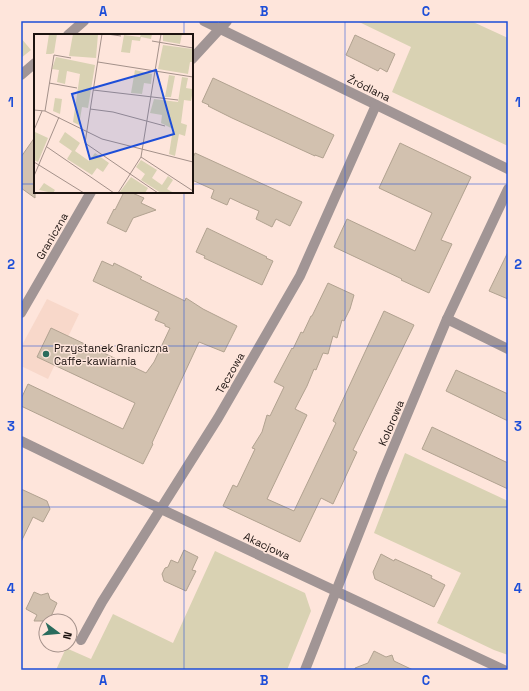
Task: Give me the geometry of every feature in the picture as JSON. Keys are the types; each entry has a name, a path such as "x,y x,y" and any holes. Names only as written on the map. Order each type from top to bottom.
{"street":[{"path":"69,34 84,21"},
{"name":"Źródlana","path":"204,21 508,169"},
{"path":"193,58 227,21"},
{"path":"21,75 34,64"},
{"name":"Tęczowa","path":"81,640 102,602 218,418 300,276 376,105"},
{"name":"Kolorowa","path":"305,670 381,477 448,319 508,189"},
{"name":"Graniczna","path":"21,313 90,193"},
{"path":"448,319 508,349"},
{"name":"Akacjowa","path":"21,441 336,592 504,670"}],"shaded area":[{"path":"357,21 471,21 508,38 508,146 392,92 411,47"},
{"path":"21,38 31,50 21,58"},
{"path":"47,299 79,314 48,379 21,366 21,347"},
{"path":"405,453 508,501 508,655 437,623 461,573 374,533"},
{"path":"215,551 305,593 311,611 287,670 56,670 64,653 77,653 91,659 113,614 173,643"}],"building":[{"path":"355,35 395,54 387,72 380,68 378,71 346,55"},
{"path":"213,78 334,135 323,158 315,156 232,118 202,102"},
{"path":"34,138 35,198 21,188 21,157"},
{"path":"400,143 471,177 441,240 452,244 429,293 334,247 347,219 415,251 432,213 379,188"},
{"path":"195,153 302,202 290,226 276,219 272,227 256,219 259,211 230,198 227,205 211,198 214,190 193,180 193,158"},
{"path":"124,193 132,193 144,198 141,203 156,210 133,218 126,232 107,223 114,209 115,210"},
{"path":"207,228 273,261 262,285 204,258 205,256 196,252"},
{"path":"508,252 508,299 489,291"},
{"path":"102,261 113,266 114,263 142,277 140,279 185,301 186,298 203,309 237,326 224,352 199,342 143,464 21,406 21,399 28,384 123,429 135,403 37,357 51,328 146,373 154,362 170,328 155,320 159,312 93,281"},
{"path":"328,283 354,295 350,309 344,321 342,320 337,338 333,336 328,354 323,353 316,370 314,369 295,409 307,415 267,499 294,511 336,423 333,421 384,311 414,325 353,450 357,452 333,504 321,498 300,542 223,506 233,485 237,487 255,449 252,448 262,432 267,415 270,416 284,387 274,382 301,332 303,333"},
{"path":"456,370 508,394 508,421 446,391"},
{"path":"432,427 508,463 508,489 422,449"},
{"path":"21,489 47,501 50,509 43,522 33,517 21,542"},
{"path":"184,550 198,557 192,570 196,571 186,591 164,581 162,574 165,568 168,567 171,560 178,563"},
{"path":"381,554 394,561 395,559 432,576 431,578 445,585 434,607 375,579 373,572"},
{"path":"34,592 41,595 48,593 50,599 57,603 53,613 38,613 38,621 34,621 37,615 26,609"},
{"path":"374,651 386,657 392,655 394,661 413,670 355,670 355,668 368,663"}],"place":[{"name":"Przystanek Graniczna Caffe-kawiarnia","path":"46,354"}]}
